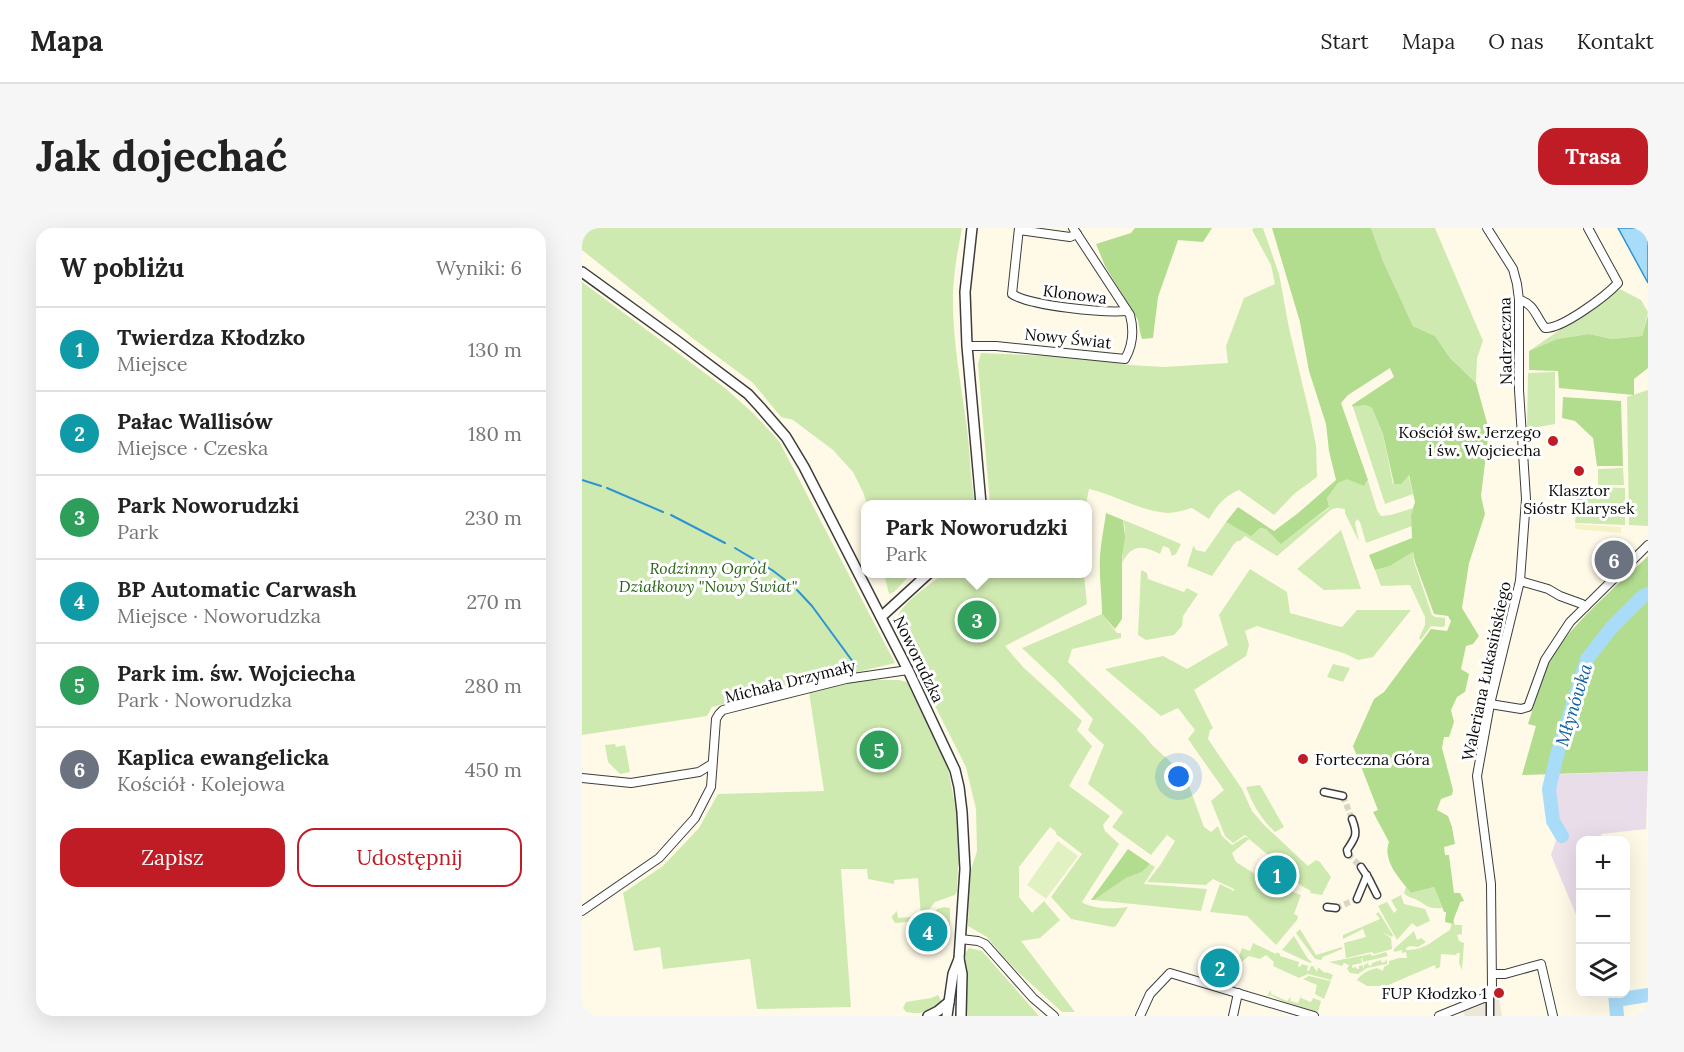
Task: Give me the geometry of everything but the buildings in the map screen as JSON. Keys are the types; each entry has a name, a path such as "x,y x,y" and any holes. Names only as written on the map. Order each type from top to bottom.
{"street":[{"path":"972,228 965,292 981,500"},
{"name":"Nadrzeczna","path":"1487,228 1514,269 1519,300 1521,426"},
{"path":"1519,300 1531,304 1545,328 1552,328 1610,292 1618,283 1588,228"},
{"path":"1019,229 1070,237 1075,231"},
{"name":"Klonowa","path":"1019,229 1012,294 1040,303 1113,312 1127,311"},
{"name":"Nowy Świat","path":"968,346 996,346 1125,358 1131,346 1133,324 1075,231"},
{"name":"Noworudzka","path":"582,272 725,376 760,407 786,437 799,457 908,670 942,740 955,770 959,787 965,856 959,959 962,974 961,1016"},
{"name":"Waleriana Łukasińskiego","path":"1490,992 1493,974 1491,884 1477,776 1490,704 1520,581 1526,499 1521,426"},
{"path":"1490,704 1521,709 1528,707 1545,660 1569,622 1648,545"},
{"path":"881,617 923,578"},
{"path":"1520,581 1548,589 1585,607"},
{"name":"Michała Drzymały","path":"582,911 659,858 695,818 711,787 716,719 723,710 846,679 908,670"},
{"path":"582,778 631,783 699,772 712,764"},
{"path":"699,772 711,787"},
{"path":"1324,792 1343,796"},
{"path":"1348,854 1347,850 1356,832 1352,819"},
{"path":"1361,867 1377,895"},
{"path":"1357,899 1366,875"},
{"path":"1327,907 1336,908"},
{"path":"960,939 985,944 1033,998 1054,1016"},
{"name":"Noworudzka","path":"946,1016 953,974 959,959"},
{"path":"1493,974 1505,974 1540,964 1553,1016"},
{"path":"1140,1016 1150,994 1170,974 1314,1016"},
{"path":"1440,1016 1486,997 1490,992"},
{"path":"1490,992 1490,1016"},
{"path":"1233,1016 1238,993"},
{"path":"928,1016 949,1002"}],"shaded area":[{"path":"1575,524 1621,527 1621,533 1575,529"},
{"path":"1648,771 1646,829 1601,834 1602,836 1576,836 1576,914 1551,855 1556,840 1543,793 1545,775"},
{"path":"1496,981 1502,1016 1465,1016 1463,1012 1449,1016 1475,1006 1494,988"}],"green space":[{"path":"582,228 962,228 956,260 953,308 974,500 866,500 853,472 833,450 793,420 781,417 753,383 582,250"},
{"path":"1135,228 1212,228 1203,242 1178,240 1158,297 1153,338 1142,339 1138,320 1105,266 1096,244 1131,233"},
{"path":"1263,228 1279,274 1316,445 1317,477 1294,494 1274,515 1239,490 1222,502 1209,519 1192,508 1171,513 1157,512 1089,489 1087,500 990,500 978,364 981,353 1073,357 1164,367 1228,363 1226,346 1244,298 1275,284 1271,265 1252,230"},
{"path":"1272,228 1371,228 1383,261 1413,326 1435,336 1450,358 1476,383 1489,430 1481,496 1485,514 1469,563 1462,608 1479,636 1473,644 1466,646 1461,669 1469,674 1465,692 1457,697 1451,710 1454,722 1449,737 1444,737 1442,748 1453,790 1452,795 1441,799 1437,810 1448,816 1452,827 1455,844 1444,847 1445,855 1449,855 1454,893 1460,893 1464,901 1460,902 1453,924 1445,922 1446,912 1444,912 1434,887 1411,893 1393,869 1388,856 1389,842 1373,812 1378,810 1353,746 1374,699 1384,692 1431,629 1447,631 1451,621 1448,616 1434,614 1413,552 1390,566 1375,570 1369,555 1412,538 1411,515 1415,502 1409,475 1401,484 1394,484 1383,434 1372,408 1366,405 1353,407 1352,405 1394,377 1390,368 1348,395 1341,403 1368,480 1364,486 1347,479 1338,483 1327,498 1329,507 1281,544 1266,529 1260,528 1251,536 1226,522 1238,507 1274,531 1336,480 1326,424 1309,371 1300,322"},
{"path":"1371,228 1435,228 1483,341 1477,358 1476,383 1450,358 1435,336 1413,326 1383,261"},
{"name":"Rodzinny Ogród Działkowy \"Nowy Świat\"","path":"582,282 725,388 779,441 895,663 712,707 707,716 582,735"},
{"path":"1620,289 1641,300 1648,312 1642,336 1612,339 1589,334 1557,339 1529,351"},
{"path":"1648,315 1648,368 1634,379 1634,395 1559,388 1558,371 1529,370 1529,351 1557,339 1589,334 1612,339 1642,336"},
{"path":"1555,372 1555,424 1527,429 1528,373"},
{"path":"1648,390 1648,526 1629,525 1627,397"},
{"path":"1563,397 1621,401 1623,466 1597,466 1593,438 1575,421 1562,418"},
{"path":"1366,405 1372,408 1383,434 1393,484 1408,474 1413,494 1385,504 1353,407"},
{"path":"1623,468 1624,485 1598,485 1598,469"},
{"path":"1347,478 1364,486 1368,481 1381,516 1413,508 1412,526 1366,543 1357,519 1355,523 1359,542 1345,509 1337,508 1332,509 1277,556 1245,536 1234,544 1212,576 1187,566 1193,547 1205,552 1226,522 1251,535 1260,528 1266,529 1282,543 1329,508 1327,498 1338,483"},
{"path":"1599,487 1625,488 1625,525 1575,523 1577,498 1599,497"},
{"path":"1106,513 1123,520 1125,537 1122,558 1122,619 1115,629 1102,614 1100,556"},
{"path":"1123,520 1181,544 1176,554 1172,556 1169,548 1163,546 1160,554 1138,548 1130,552 1122,563 1125,528"},
{"path":"1341,530 1361,589 1324,590 1297,569"},
{"path":"1413,552 1414,562 1432,615 1445,618 1445,626 1431,626 1421,640 1419,638 1425,625 1425,617 1410,585 1381,586 1375,570 1390,566"},
{"path":"1648,556 1648,771 1522,775 1536,726 1528,724 1550,660 1587,614"},
{"path":"1250,569 1287,592 1290,613 1337,626 1342,627 1357,610 1411,610 1373,657 1358,660 1346,654 1257,626 1245,631 1249,645 1246,656 1194,690 1213,728 1210,730 1208,739 1242,789 1252,811 1308,866 1316,860 1331,877 1322,895 1310,893 1311,891 1300,885 1249,839 1232,853 1236,862 1255,874 1301,895 1294,914 1298,916 1297,920 1276,945 1247,916 1210,912 1220,884 1234,891 1234,889 1213,879 1206,885 1147,882 1175,841 1167,835 1151,855 1112,827 1123,812 1088,784 1104,745 1088,730 1093,719 1022,648 1102,614 1117,633 1121,633 1121,638 1072,649 1068,662 1185,775 1204,827 1211,832 1218,826 1222,836 1232,845 1245,837 1249,838 1245,835 1233,843 1225,836 1211,801 1224,790 1188,739 1195,730 1178,708 1161,716 1105,669 1163,656 1187,669 1228,645 1219,615"},
{"path":"1141,570 1147,573 1148,579 1184,592 1187,588 1198,594 1183,616 1182,626 1174,635 1146,640 1138,635"},
{"path":"885,578 907,578 894,592 889,594"},
{"path":"939,578 1084,578 1087,604 1005,646 1023,667 1082,721 1077,730 1092,746 1069,786 1110,816 1103,825 1105,831 1119,844 1082,902 1080,901 1085,904 1097,907 1128,907 1113,927 1071,919 1051,897 1082,854 1050,827 1019,867 1019,897 1032,913 1044,901 1060,920 1040,938 1021,941 1075,1012 1062,1012 1019,973 987,937 968,926 970,873 977,851 976,809 966,767 896,626 900,612"},
{"path":"1333,664 1350,668 1343,682 1327,677"},
{"path":"864,680 907,682 933,732 948,768 958,822 961,857 955,895 935,902 920,921 895,923 892,916 897,911 898,918 921,916 918,878 894,880 894,884 868,879 867,869 841,869 851,1007 757,1009 750,959 663,969 660,947 634,951 623,893 663,866 699,828 718,794 824,791 809,692"},
{"path":"615,744 616,747 625,745 630,772 620,774 608,762 605,745"},
{"path":"1260,785 1284,827 1275,832 1258,811 1246,787"},
{"path":"1058,841 1078,856 1046,899 1027,885"},
{"path":"1128,849 1150,864 1142,872 1126,878 1091,900"},
{"path":"1150,864 1155,867 1144,884 1207,889 1201,911 1094,900 1126,878 1142,872"},
{"path":"1406,887 1411,893 1434,887 1442,908 1431,907 1408,897 1404,893"},
{"path":"1401,895 1404,904 1425,909 1430,921 1417,927 1412,923 1397,940 1378,906 1387,902 1394,913 1397,910 1391,900"},
{"path":"950,908 950,933 947,933 947,923 940,916 934,920 936,923 918,934 929,923 937,909"},
{"path":"1378,912 1393,935 1392,937 1382,932 1391,938 1392,949 1346,958 1344,943 1366,937 1363,929 1343,939 1343,935 1380,919 1376,914"},
{"path":"1453,919 1455,925 1462,925 1462,934 1457,935 1459,941 1464,943 1462,970 1459,963 1460,953 1441,954 1440,967 1436,969 1435,965 1386,986 1367,986 1357,980 1371,970 1377,968 1383,971 1389,961 1407,958 1406,952 1402,953 1402,950 1394,952 1394,949 1414,931 1417,940 1421,938 1426,942 1418,947 1410,946 1406,950 1425,946 1435,940 1450,930"},
{"path":"1300,929 1316,955 1342,947 1342,949 1321,960 1315,959 1296,933"},
{"path":"1294,936 1308,959 1312,962 1282,950"},
{"path":"1253,943 1299,962 1300,967 1302,964 1308,966 1309,971 1311,966 1317,972 1319,968 1333,975 1331,980 1308,974 1299,978 1273,966 1274,962 1266,955 1260,959 1249,956 1240,963 1237,962 1242,948 1250,951"},
{"path":"969,948 982,951 1039,1016 964,1016 965,953"},
{"path":"1386,952 1388,956 1363,962 1361,958 1362,963 1352,965 1352,968 1359,969 1359,966 1362,965 1364,968 1364,965 1368,963 1369,966 1381,960 1382,963 1387,960 1387,964 1367,968 1358,974 1350,973 1347,969 1349,965 1344,963 1342,966 1329,962 1371,954 1372,956"},
{"path":"1309,976 1331,981 1324,999 1315,994 1317,985 1303,979"},
{"path":"1271,990 1271,994 1287,1001 1291,997 1290,1001 1298,1003 1302,994 1301,998 1311,1002 1313,998 1321,1001 1318,1012 1270,995 1267,996"},
{"path":"938,995 942,1002 921,1013 906,1012 903,1008 906,1002"}],"water":[{"path":"1618,228 1648,228 1648,283"}],"waterway":[{"path":"582,480 601,486"},
{"path":"607,488 663,512"},
{"path":"671,515 725,543"},
{"path":"735,548 772,570 793,586"},
{"path":"797,590 812,606 856,666"},
{"name":"Młynówka","path":"1562,836 1553,821 1549,789 1557,755 1587,659 1612,627 1642,597 1648,594"},
{"path":"1616,1000 1648,995"},
{"name":"Młynówka","path":"1615,998 1617,1016"}],"tunnel":[{"path":"1343,796 1352,819"},
{"path":"1348,854 1361,867"},
{"path":"1336,908 1357,899"}],"place":[{"name":"Kościół św. Jerzego i św. Wojciecha","path":"1553,441"},
{"name":"Klasztor Sióstr Klarysek","path":"1579,471"},
{"name":"Kaplica ewangelicka","path":"1614,560"},
{"name":"Park Noworudzki","path":"977,620"},
{"name":"Park im. św. Wojciecha","path":"879,750"},
{"name":"Forteczna Góra","path":"1303,759"},
{"name":"Twierdza Kłodzko","path":"1277,875"},
{"name":"BP Automatic Carwash","path":"928,932"},
{"name":"Pałac Wallisów","path":"1220,968"},
{"name":"FUP Kłodzko 1","path":"1499,993"}]}
